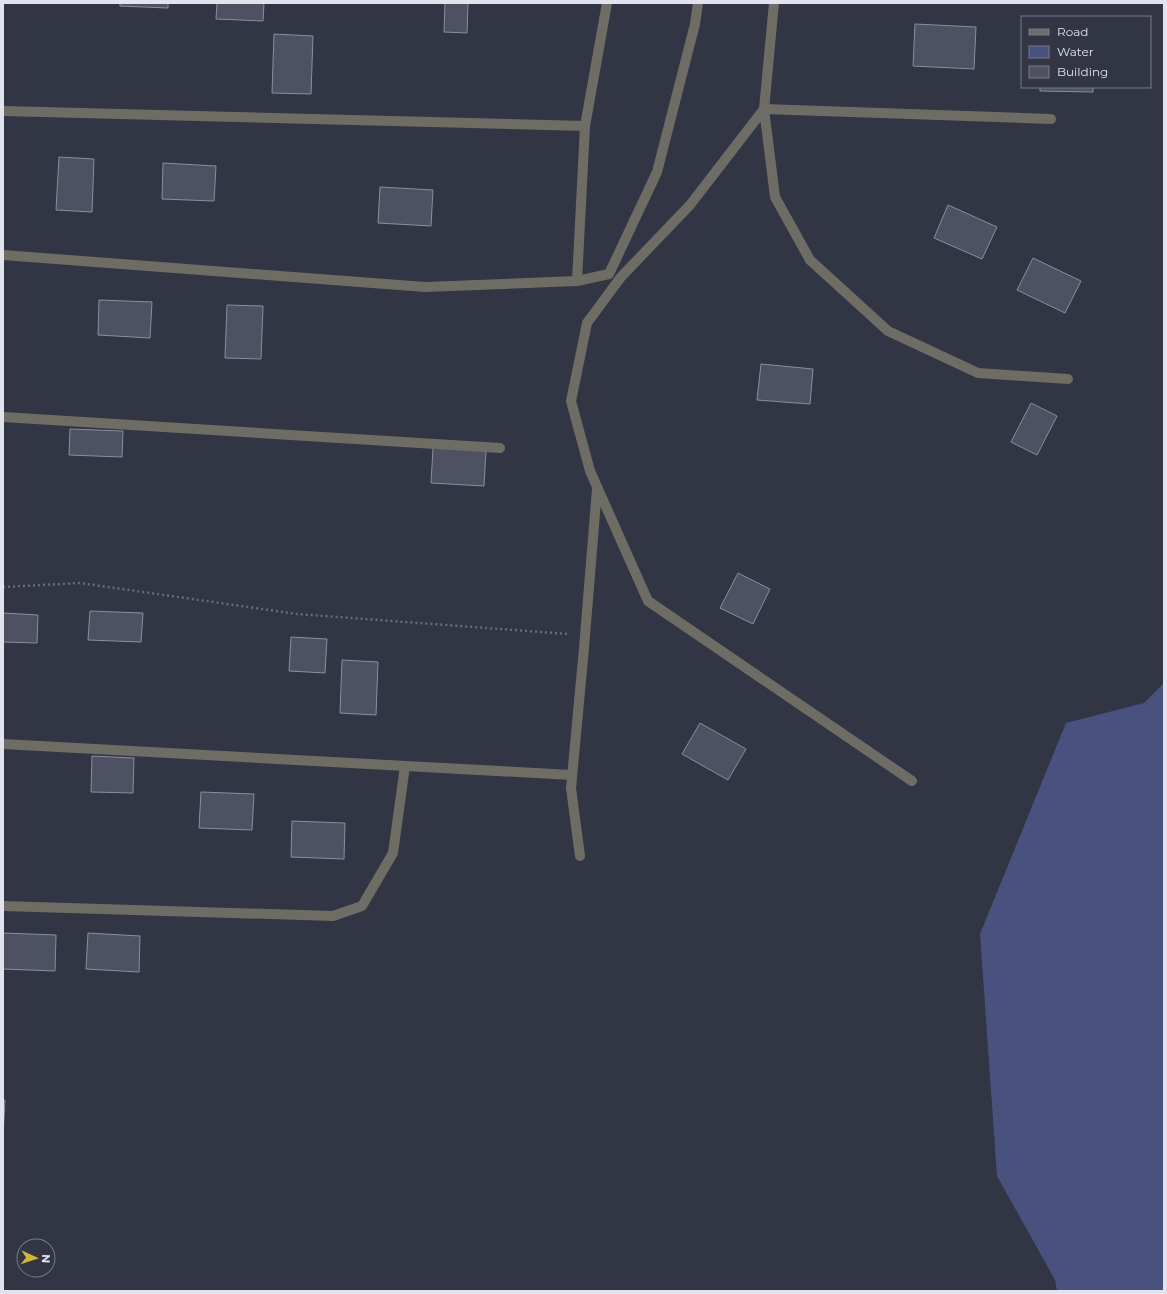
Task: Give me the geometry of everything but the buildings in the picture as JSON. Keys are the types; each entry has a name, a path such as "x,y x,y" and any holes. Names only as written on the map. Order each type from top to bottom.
{"lane":[{"path":"577,281 585,126 606,3"},
{"path":"609,274 657,172 695,24 698,3"},
{"path":"774,3 764,109 775,197 810,260 888,331 978,373 1068,379"},
{"path":"764,109 1051,120"},
{"path":"764,109 690,205 621,277 587,323 571,401 590,471 648,601 912,781"},
{"path":"3,111 585,126"},
{"path":"3,255 426,287 577,281 609,274 621,277"},
{"path":"3,417 500,448"},
{"path":"580,856 571,788 586,635 597,486"},
{"path":"3,744 572,775"},
{"path":"3,906 333,916 362,906 393,854 405,766"}],"path":[{"path":"3,587 80,583 297,614 586,635"}],"water":[{"path":"1164,683 1164,1291 1057,1291 1055,1280 997,1176 980,934 1066,723 1144,703"}]}
